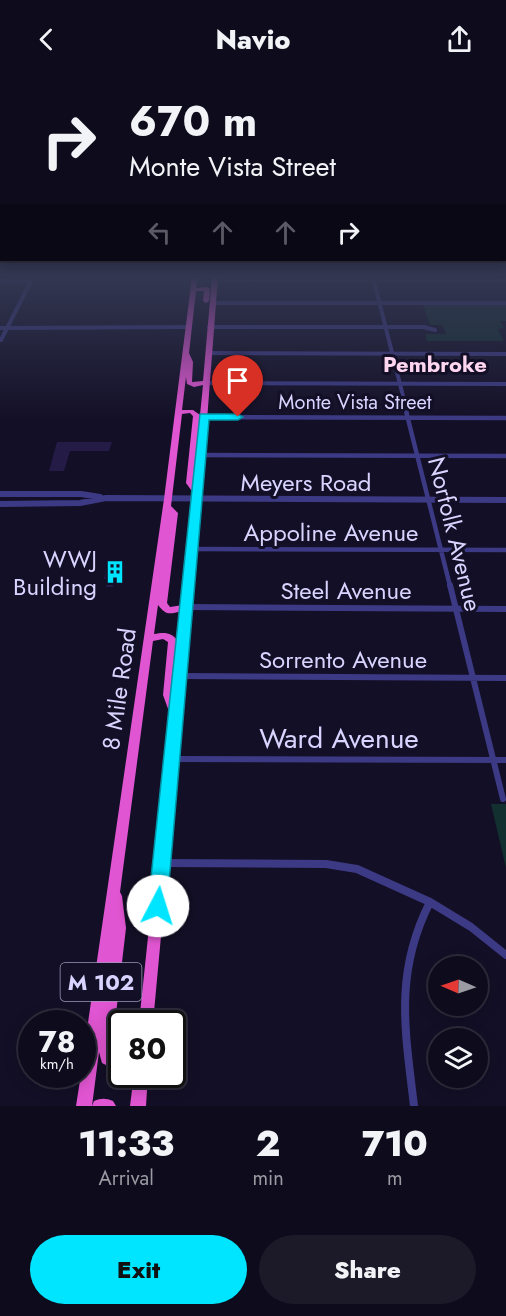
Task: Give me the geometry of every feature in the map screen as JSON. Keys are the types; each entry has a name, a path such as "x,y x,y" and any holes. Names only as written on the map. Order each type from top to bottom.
{"highway":[{"name":"8 Mile Road","path":"84,1106 167,503 188,327"},
{"name":"M 102","path":"147,1010 201,455 209,327"},
{"path":"185,352 190,362 189,384 206,383"},
{"path":"179,412 191,411 197,415 190,483 197,496"},
{"path":"167,503 174,513 162,604 168,611 186,607"},
{"path":"148,639 165,635 173,641 168,695 176,718"},
{"path":"110,1010 120,928 114,885"},
{"path":"108,1024 105,1048 108,1059"},
{"path":"138,1106 140,1088"},
{"path":"99,1106 108,1106"}],"street":[{"path":"1,340 9,325"},
{"path":"0,328 188,327"},
{"path":"209,327 386,327 435,330"},
{"name":"Norfolk Avenue","path":"386,327 503,799"},
{"path":"207,353 506,354"},
{"path":"206,383 506,384"},
{"name":"Monte Vista Street","path":"204,417 506,418"},
{"path":"201,455 506,456"},
{"name":"Meyers Road","path":"0,494 81,494 167,503 197,496 506,500"},
{"name":"Meyers Road","path":"0,504 80,503 106,498"},
{"name":"Appoline Avenue","path":"192,549 506,550"},
{"name":"Steel Avenue","path":"186,607 506,609"},
{"name":"Sorrento Avenue","path":"180,676 506,678"},
{"name":"Ward Avenue","path":"172,759 506,760"},
{"path":"162,863 340,865 357,869 430,902 471,927 506,956"},
{"path":"414,1106 404,1021 405,970 417,926 430,902"}],"green space":[{"path":"430,325 502,325 504,328 498,329 504,341 427,341 425,334 446,334 442,325"},
{"path":"491,804 506,804 506,868"}],"building":[{"path":"57,442 112,442 109,451 70,451 64,471 49,471"},
{"name":"WWJ Building","path":"116,561 116,564 125,564 123,580 114,580 113,587 106,587 107,579 104,579 107,564"}],"place":[{"name":"WWJ Building","path":"115,572"}],"district":[{"name":"Pembroke","path":"435,364"}],"route":[{"path":"158,906 204,417 238,417"}]}
